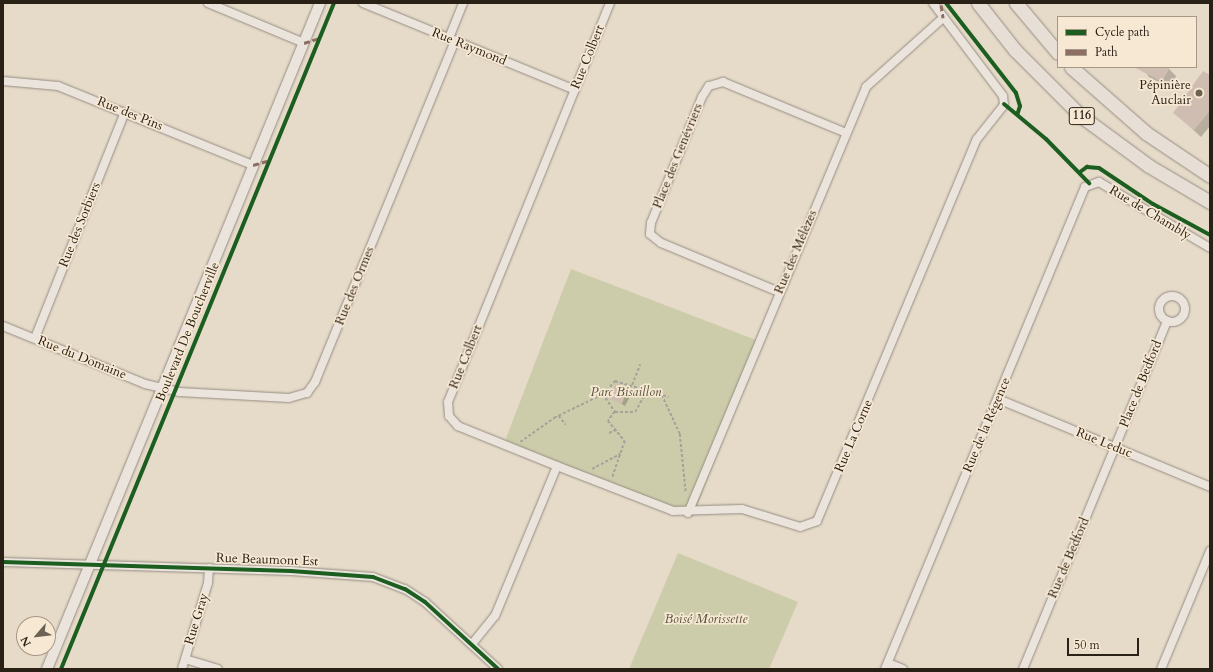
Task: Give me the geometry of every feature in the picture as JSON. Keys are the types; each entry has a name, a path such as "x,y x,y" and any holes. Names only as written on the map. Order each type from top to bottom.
{"main road":[{"name":"116","path":"978,3 1015,50 1081,116 1149,166 1210,202"},
{"path":"1016,3 1057,52"},
{"name":"116","path":"1072,68 1146,133 1210,176"}],"street":[{"path":"208,3 304,43"},
{"name":"Boulevard De Boucherville","path":"47,669 320,3"},
{"name":"Rue Raymond","path":"363,3 575,90"},
{"name":"Rue des Ormes","path":"162,388 289,398 300,396 312,388 452,40 463,3"},
{"name":"Rue Colbert","path":"557,466 458,426 449,416 448,402 610,3"},
{"path":"932,3 943,18"},
{"name":"Rue La Corne","path":"557,466 609,488 673,511 688,513 742,509 800,527 818,521 977,139 1004,104 1001,94 943,18"},
{"name":"Rue des Mélèzes","path":"688,513 779,292 846,133 870,81 943,18"},
{"name":"Rue des Pins","path":"3,81 52,84 126,112 253,165"},
{"name":"Place des Genévriers","path":"779,292 661,244 650,234 650,223 702,97 709,86 723,82 846,133"},
{"name":"Rue des Sorbiers","path":"34,338 126,112"},
{"name":"Rue de Chambly","path":"1089,183 1102,184 1150,215 1210,248"},
{"name":"Rue de la Régence","path":"887,666 1089,183"},
{"name":"Place de Bedford","path":"1115,448 1167,321"},
{"name":"Rue du Domaine","path":"3,326 162,388"},
{"name":"Rue Leduc","path":"998,400 1210,487"},
{"name":"Rue de Bedford","path":"1023,669 1115,448"},
{"path":"472,644 495,616 557,466"},
{"path":"1161,669 1210,551"},
{"name":"Rue Beaumont Est","path":"3,562 90,566 210,568 355,575 385,580 425,602 498,669"},
{"name":"Rue Gray","path":"182,669 210,568"},
{"path":"185,659 217,669"},
{"path":"887,666 903,669"}],"path":[{"path":"632,385 640,364"},
{"path":"512,448 558,416 603,394 615,381 670,397"},
{"path":"615,412 635,412 647,390"},
{"path":"603,394 615,412"},
{"path":"662,395 680,434 688,513"},
{"path":"609,488 625,441 608,422 615,412"},
{"path":"558,416 566,425"},
{"path":"609,433 616,430"},
{"path":"580,476 620,454"}],"green space":[{"name":"Parc Bisaillon","path":"571,269 761,342 693,517 504,445"},
{"name":"Boisé Morissette","path":"678,553 798,602 769,669 629,669"}],"building":[{"path":"1136,68 1169,68 1162,82"},
{"name":"Pépinière Auclair","path":"1203,71 1210,75 1210,111 1194,130 1173,113"},
{"path":"616,383 629,389 622,404 609,398"}],"marked path":[{"path":"941,5 943,18"},
{"path":"304,43 319,38"},
{"path":"253,165 270,160"}],"cycle path":[{"path":"61,669 334,3"},
{"path":"946,3 1016,93 1020,106 1017,115"},
{"path":"1004,104 1046,139 1089,183"},
{"path":"1080,172 1087,167 1099,168 1153,204 1210,235"},
{"path":"3,562 291,571 373,577 405,589 425,602 498,669"}],"place":[{"name":"Pépinière Auclair","path":"1199,93"}]}
